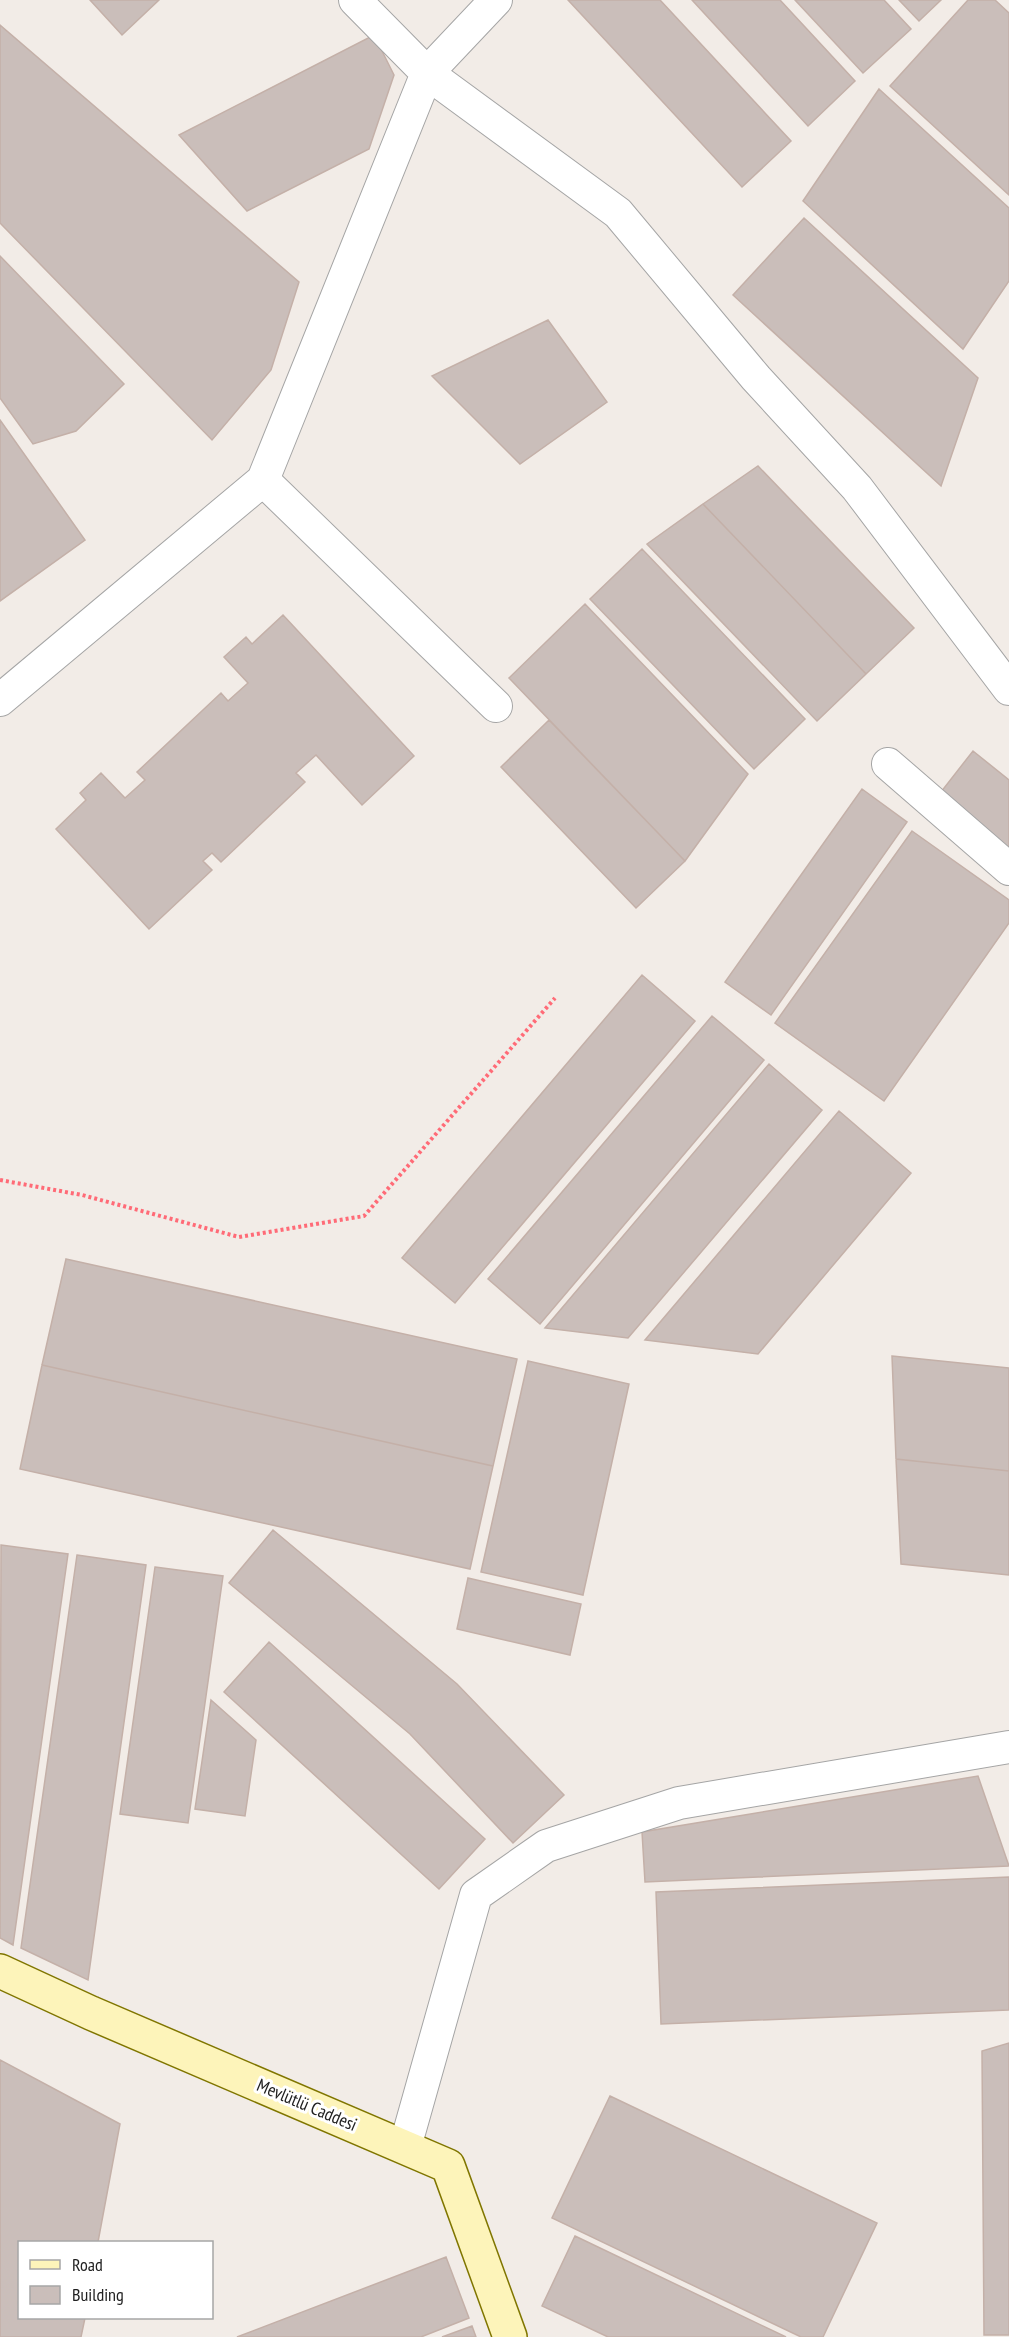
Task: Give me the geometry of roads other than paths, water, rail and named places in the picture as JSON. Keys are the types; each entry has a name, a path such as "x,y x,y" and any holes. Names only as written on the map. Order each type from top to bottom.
{"street":[{"path":"355,0 427,73 618,213 756,378 857,488 1009,689"},
{"path":"0,700 263,480 427,73 496,0"},
{"path":"263,480 496,706"},
{"path":"888,764 1009,869"},
{"path":"405,2147 476,1895 546,1846 679,1803 1009,1747"},
{"name":"Mevlütlü Caddesi","path":"0,1971 91,2013 448,2166 510,2337"}]}
